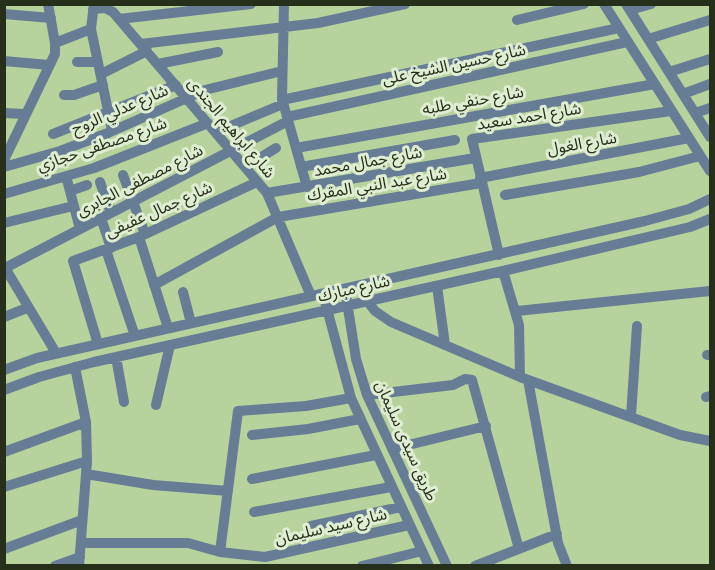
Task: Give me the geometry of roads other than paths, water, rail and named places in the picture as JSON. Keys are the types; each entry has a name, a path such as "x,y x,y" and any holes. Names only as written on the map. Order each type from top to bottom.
{"street":[{"path":"4,160 9,140 25,114 55,54 56,43 48,4"},
{"path":"119,19 251,4"},
{"path":"284,4 283,102 307,187"},
{"path":"64,95 74,95 102,80 144,47 318,23 405,4"},
{"path":"517,20 584,4"},
{"path":"604,4 711,171"},
{"path":"651,4 628,8 711,137"},
{"path":"93,7 92,29 112,130"},
{"name":"شارع ابراهيم الجندى","path":"93,7 107,9 119,19 267,194 311,296"},
{"path":"11,11 51,18"},
{"path":"648,39 711,20"},
{"name":"شارع مصطفى حجازي","path":"4,194 94,168 283,102 619,28"},
{"path":"56,43 92,29"},
{"name":"شارع حسين الشيخ على","path":"287,119 627,42"},
{"path":"158,64 218,52"},
{"path":"669,72 711,59"},
{"path":"4,61 49,65"},
{"path":"77,62 98,62"},
{"name":"شارع عدلي الروح","path":"4,167 60,151 205,90 282,71"},
{"name":"شارع حنفي طلبه","path":"296,148 655,84"},
{"path":"683,94 711,84"},
{"path":"53,134 177,85"},
{"path":"695,113 711,108"},
{"name":"شارع احمد سعيد","path":"499,255 475,159 472,142 474,139 671,111"},
{"path":"4,113 25,114"},
{"name":"شارع مصطفى الجابرى","path":"6,273 80,229 287,119"},
{"name":"شارع الغول","path":"480,180 689,138"},
{"path":"301,167 455,140"},
{"path":"245,167 276,148"},
{"path":"505,195 639,172 700,156"},
{"name":"شارع جمال محمد","path":"267,194 475,159"},
{"path":"123,175 133,201 154,285 168,328"},
{"path":"66,176 80,229"},
{"name":"شارع عبد النبي المقرك","path":"154,285 278,216 480,180"},
{"path":"100,182 111,213"},
{"name":"شارع جمال عفيفى","path":"98,344 73,262 142,236 257,182"},
{"path":"69,191 87,185"},
{"name":"شارع مبارك","path":"4,370 56,353 645,221 689,209 711,199"},
{"path":"4,223 73,206"},
{"path":"101,218 135,336"},
{"name":"شارع مبارك","path":"4,390 75,367 116,357 529,265 690,227 711,219"},
{"path":"525,249 529,265"},
{"path":"503,271 517,311 524,378 557,534 567,566"},
{"path":"6,273 56,353"},
{"path":"437,286 445,345"},
{"name":"طريق سيدى سليمان","path":"345,289 356,359 367,395 447,566"},
{"path":"517,311 711,291"},
{"path":"183,292 191,323"},
{"name":"طريق سيدى سليمان","path":"323,294 351,398 429,566"},
{"path":"367,301 375,312 391,322 524,378 680,435 711,441"},
{"path":"4,317 27,308"},
{"path":"332,330 351,326"},
{"path":"631,416 637,326"},
{"path":"156,405 170,345"},
{"path":"116,357 124,402"},
{"path":"55,566 80,561 87,461 86,422 75,367"},
{"path":"367,395 453,385 470,379 474,382 519,549"},
{"path":"220,552 239,411 295,407 351,398"},
{"path":"252,435 308,429 360,419"},
{"path":"4,452 86,422"},
{"path":"392,449 486,426"},
{"path":"252,479 376,454"},
{"path":"4,487 87,461"},
{"path":"86,474 153,485 228,491"},
{"path":"254,512 391,487"},
{"path":"311,526 401,507"},
{"path":"4,549 82,520"},
{"name":"شارع سيد سليمان","path":"81,543 188,543 220,552 265,557 409,525"},
{"path":"475,566 557,534"},
{"path":"362,566 422,551"}]}
